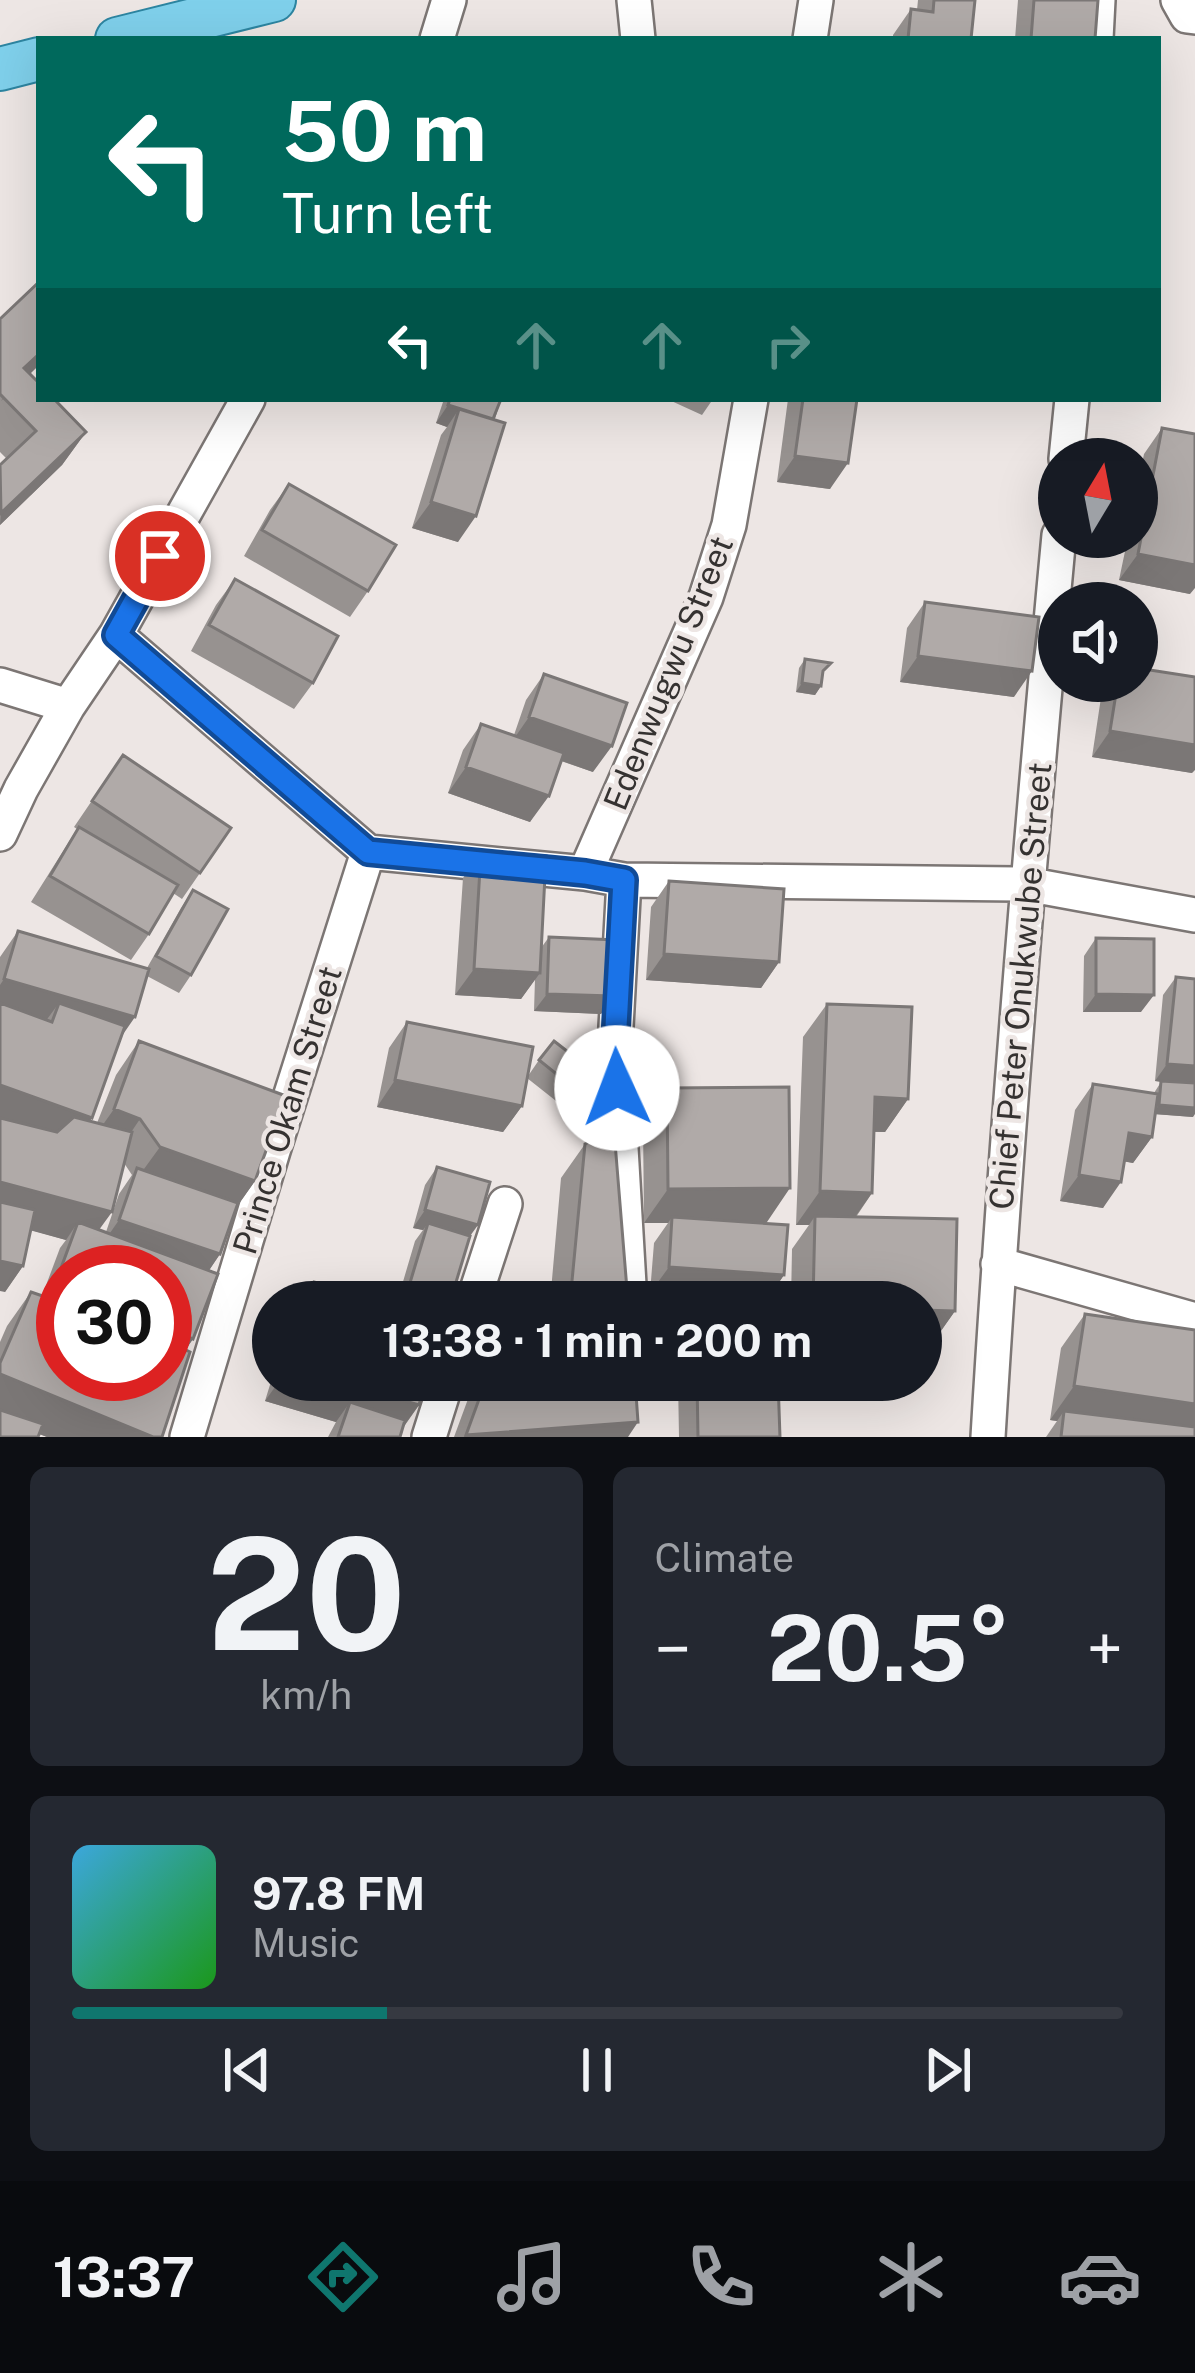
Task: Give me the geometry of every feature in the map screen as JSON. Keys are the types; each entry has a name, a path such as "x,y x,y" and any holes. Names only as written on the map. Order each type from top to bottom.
{"main road":[{"path":"129,36 274,0"},
{"path":"0,69 36,60"}],"street":[{"path":"438,36 449,0"},
{"path":"634,0 638,36"},
{"path":"810,36 816,0"},
{"path":"1096,36 1098,0"},
{"path":"1178,0 1187,16 1195,17"},
{"path":"0,834 68,706 116,635 246,402"},
{"name":"Edenwugwu Street","path":"585,873 706,597 729,525 750,402"},
{"path":"1068,438 1072,402"},
{"name":"Chief Peter Onukwube Street","path":"988,1437 1026,884 1057,558"},
{"path":"116,635 368,852 624,880 1026,884 1195,915"},
{"path":"0,685 68,706"},
{"name":"Prince Okam Street","path":"187,1437 368,852"},
{"path":"624,880 615,1045 629,1281"},
{"path":"480,1281 505,1204"},
{"path":"998,1264 1195,1321"},
{"path":"429,1437 440,1401"}],"building":[{"path":"934,0 975,0 971,36 908,36 911,9 933,12"},
{"path":"1034,0 1098,0 1095,36 1031,36"},
{"path":"36,285 36,357 24,368 36,380 36,402 57,402 86,432 1,513 0,465 36,431 0,394 0,319"},
{"path":"449,402 500,402 493,419"},
{"path":"803,402 857,402 848,463 795,456"},
{"path":"459,409 505,423 476,516 431,502"},
{"path":"1162,428 1195,434 1195,565 1158,558"},
{"path":"289,484 396,545 368,591 262,530"},
{"path":"235,579 338,636 313,683 209,625"},
{"path":"925,602 1038,617 1032,671 918,656"},
{"path":"805,659 831,663 823,671 821,686 802,683"},
{"path":"1158,671 1195,677 1195,745 1110,731 1115,702 1158,702"},
{"path":"544,674 627,703 612,746 529,717"},
{"path":"481,724 564,753 549,796 466,767"},
{"path":"123,755 231,828 200,873 92,801"},
{"path":"79,827 178,885 149,934 50,876"},
{"path":"481,852 546,856 540,973 474,969"},
{"path":"669,881 784,889 779,962 664,954"},
{"path":"193,890 228,909 191,975 156,956"},
{"path":"18,931 149,969 135,1017 4,979"},
{"path":"549,937 616,940 613,996 547,994"},
{"path":"1096,938 1154,939 1154,995 1096,994"},
{"path":"1176,977 1195,979 1195,1066 1167,1064"},
{"path":"0,1003 52,1022 59,1003 125,1026 92,1118 0,1085"},
{"path":"827,1004 912,1007 908,1099 875,1097 872,1193 820,1191"},
{"path":"407,1022 533,1047 522,1106 395,1080"},
{"path":"139,1041 286,1096 255,1181 160,1147 140,1119 114,1109"},
{"path":"554,1041 617,1090 601,1110 539,1060"},
{"path":"1161,1081 1195,1083 1195,1108 1159,1105"},
{"path":"1093,1084 1158,1094 1152,1137 1129,1133 1121,1182 1079,1175"},
{"path":"789,1087 790,1188 668,1189 667,1088"},
{"path":"74,1117 132,1132 112,1212 0,1182 0,1118 57,1132"},
{"path":"614,1130 626,1281 572,1281 585,1144"},
{"path":"437,1167 490,1182 478,1225 425,1210"},
{"path":"137,1168 238,1203 220,1254 119,1220"},
{"path":"0,1202 35,1210 23,1266 0,1261"},
{"path":"815,1216 957,1219 955,1311 942,1311 942,1281 813,1281"},
{"path":"672,1217 788,1225 784,1275 669,1267"},
{"path":"78,1222 140,1245 70,1245"},
{"path":"428,1223 470,1236 456,1281 411,1281"},
{"path":"192,1264 218,1274 192,1339"},
{"path":"31,1292 36,1294 36,1389 0,1374 0,1363"},
{"path":"1085,1314 1195,1330 1195,1404 1074,1386"},
{"path":"66,1401 174,1401 162,1437"},
{"path":"478,1401 636,1401 638,1422 466,1435"},
{"path":"697,1401 779,1401 780,1437 698,1437"},
{"path":"350,1402 405,1420 400,1437 338,1437"},
{"path":"0,1410 43,1424 38,1437 0,1437"},
{"path":"1064,1411 1195,1427 1195,1437 1061,1437"}],"route":[{"path":"160,556 116,635 368,852 624,880 617,1088"}]}
